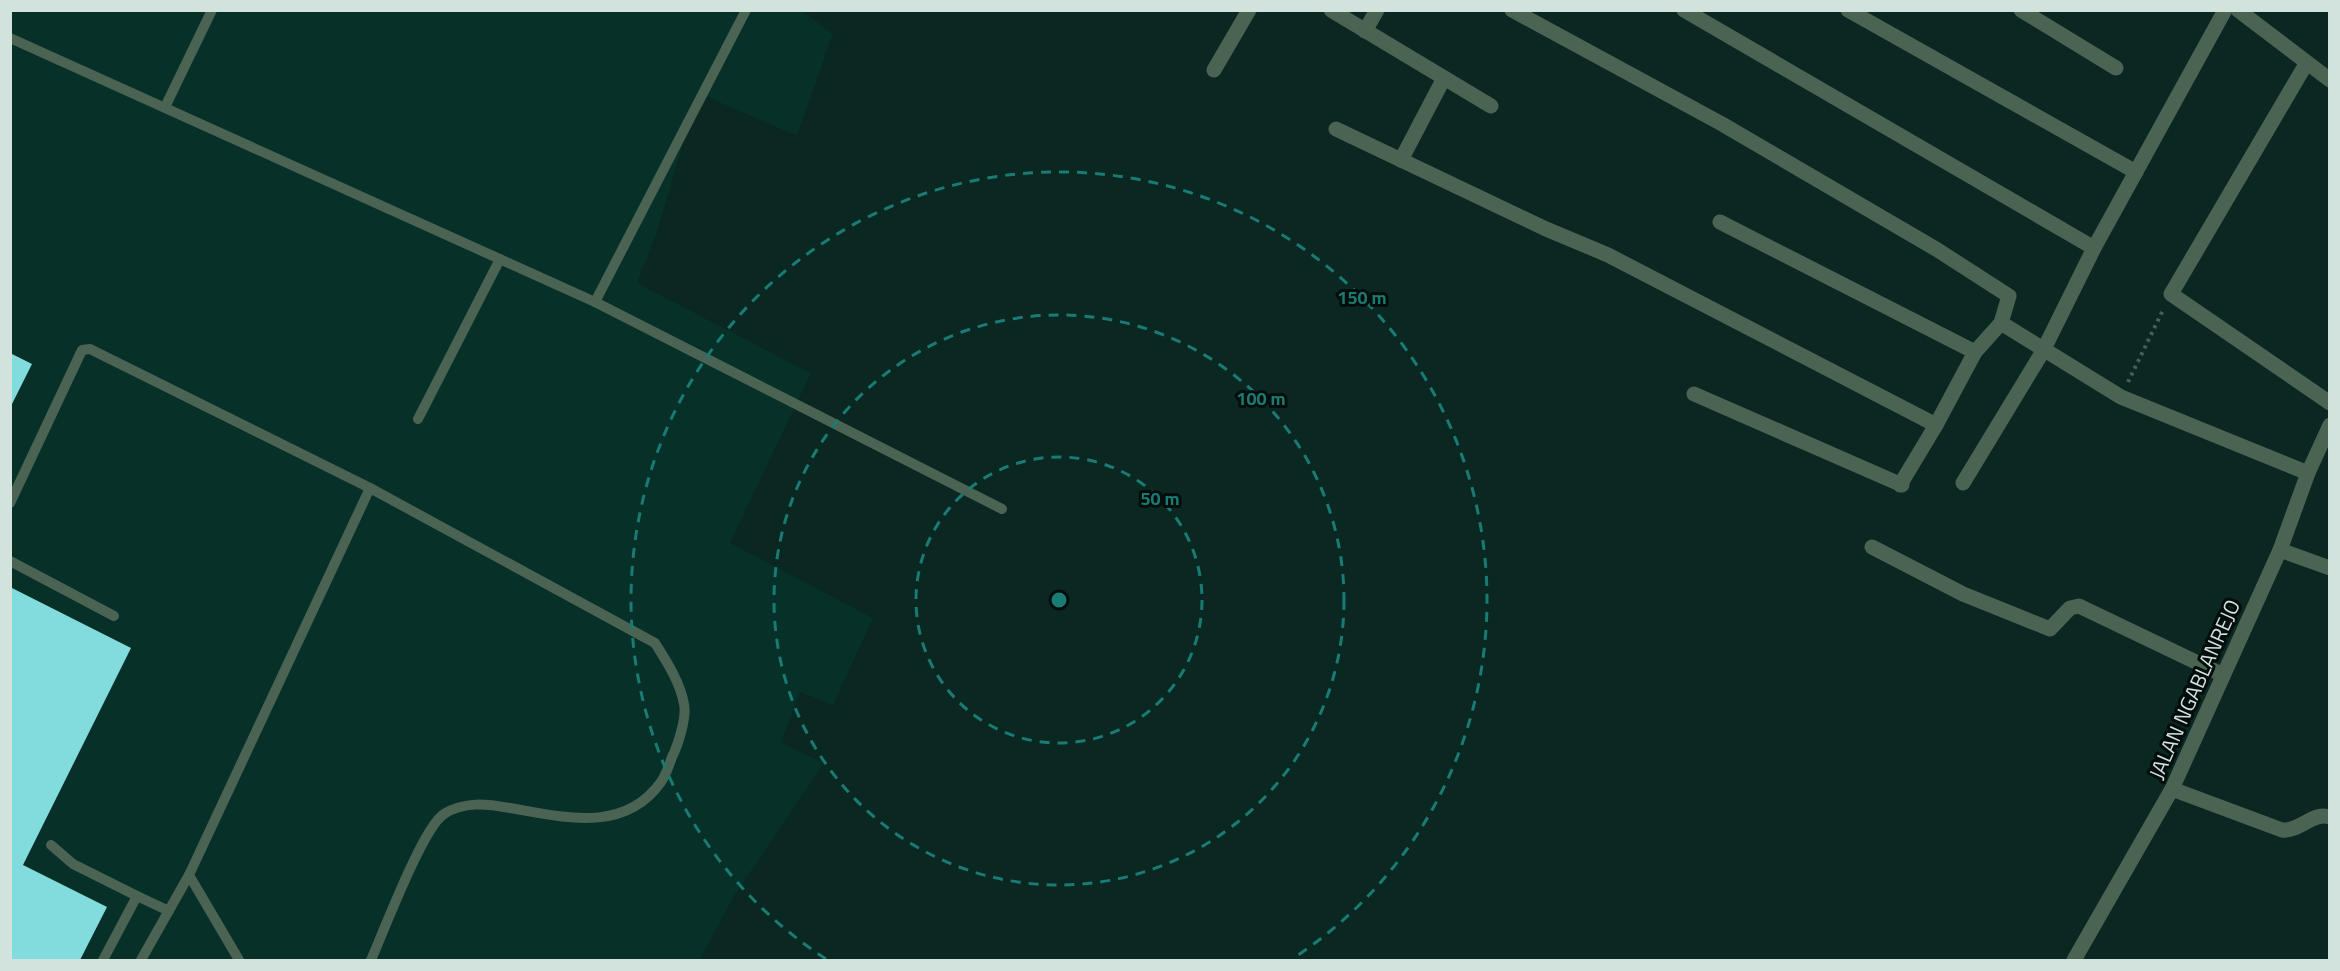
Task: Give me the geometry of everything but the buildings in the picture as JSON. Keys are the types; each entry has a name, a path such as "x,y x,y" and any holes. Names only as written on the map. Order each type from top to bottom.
{"street":[{"path":"1214,70 1249,10"},
{"path":"1331,10 1491,106"},
{"path":"1365,31 1377,10"},
{"path":"1512,10 1722,124 1936,249 2009,298 2001,324 1974,352 1936,425 1901,485 1694,394"},
{"path":"1684,10 2094,248"},
{"path":"1848,10 2136,172"},
{"path":"2021,10 2116,68"},
{"path":"1963,483 2043,351 2094,248 2225,10"},
{"path":"2238,10 2330,80"},
{"path":"2306,64 2171,294 2330,403"},
{"path":"1401,160 1444,78"},
{"path":"1336,129 1546,229 1608,255 1936,425"},
{"path":"1720,222 1974,352"},
{"path":"2001,324 2121,397 2308,473"},
{"name":"JALAN NGABLANREJO","path":"2074,960 2172,789 2280,550 2308,473 2330,424"},
{"path":"1872,547 1963,594 2050,629 2070,608 2079,606 2223,675"},
{"path":"2280,550 2330,568"},
{"path":"2172,789 2282,830 2294,830 2320,816 2330,817"}],"lane":[{"path":"165,107 212,10"},
{"path":"595,302 746,10"},
{"path":"10,38 595,302 1002,509"},
{"path":"418,419 500,259"},
{"path":"10,503 82,350 90,349 370,488 655,643 672,670 685,706 678,745 662,782 641,803 612,817 584,819 484,804 460,807 442,815 425,838 371,960"},
{"path":"141,960 189,875 370,488"},
{"path":"10,561 114,616"},
{"path":"51,845 73,864 169,911"},
{"path":"189,875 240,960"},
{"path":"106,959 137,896"}],"path":[{"path":"2121,397 2171,294"}],"shaded area":[{"path":"801,10 833,34 797,136 698,93 657,232 637,283 811,373 730,543 873,618 833,705 800,692 781,742 824,763 734,896 700,960 11,960 10,11"}]}
